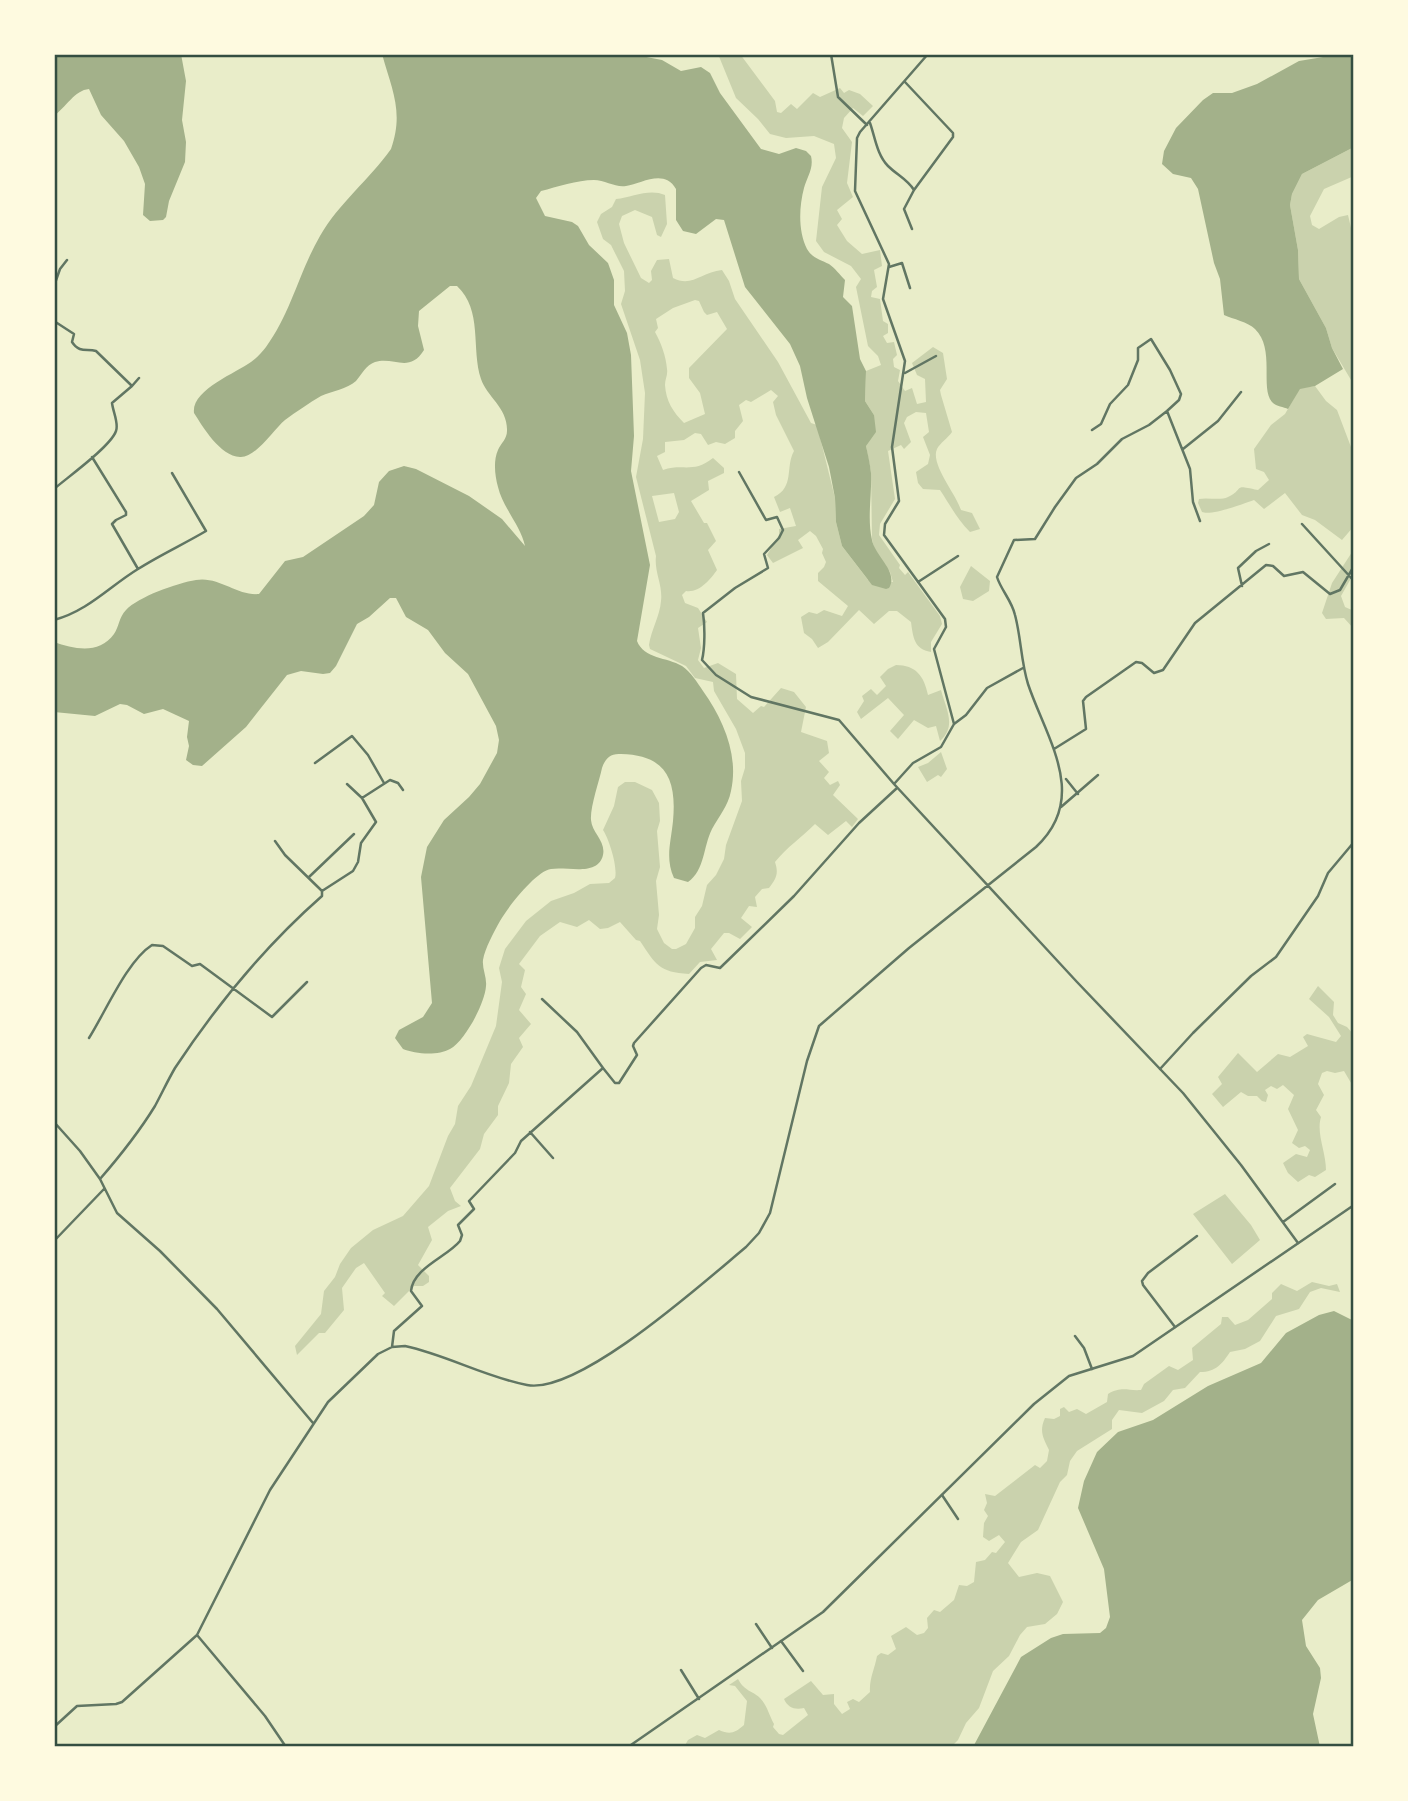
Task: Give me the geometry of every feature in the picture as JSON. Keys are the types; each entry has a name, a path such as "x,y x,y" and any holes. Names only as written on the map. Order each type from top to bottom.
{"street":[{"path":"831,54 838,97 869,123 882,159 907,180 914,190"},
{"path":"928,54 857,138 855,191 889,267 883,298 901,347 905,373 900,386 892,447 899,499 885,524 883,534 946,622 934,649 954,724"},
{"path":"905,82 953,133 953,137 914,190 904,209 912,229"},
{"path":"54,286 60,269 67,260"},
{"path":"889,267 902,263 910,288"},
{"path":"54,321 74,334 72,342 78,349 85,352 96,351 132,386"},
{"path":"54,1727 77,1706 122,1702 197,1635 270,1490 313,1423 343,1386 378,1354 401,1346 421,1350 523,1384 536,1386 560,1381 633,1339 750,1244 767,1221 807,1061 820,1024 909,947 1044,839 1053,828 1061,807 1060,768 1033,699 1024,668 1016,617 997,577 1013,541 1035,539 1060,499 1078,477 1097,464 1122,439 1149,425 1179,400 1181,394 1164,358 1150,339 1137,350 1138,360 1128,385 1112,402 1101,424 1092,430"},
{"path":"905,373 936,356"},
{"path":"54,489 93,457 117,429 112,403 139,378"},
{"path":"1183,449 1218,421 1241,393"},
{"path":"1167,411 1190,469 1193,502 1200,521"},
{"path":"93,457 126,512 126,515 112,524 138,569"},
{"path":"738,472 766,520 778,517 783,530 764,554 768,568 735,588 703,613 702,635 705,646 702,660 712,672 751,697 839,720 896,786 1197,1110 1297,1243"},
{"path":"54,620 69,616 90,604 138,569 206,531 172,473"},
{"path":"1303,524 1354,581"},
{"path":"1241,586 1238,568 1255,551 1269,544"},
{"path":"918,582 958,556"},
{"path":"1054,749 1086,729 1083,701 1086,696 1136,662 1142,663 1155,673 1163,670 1195,623 1268,564 1285,576 1303,572 1330,594 1340,590 1354,566"},
{"path":"542,999 577,1032 615,1083 619,1083 637,1055 632,1046 634,1043 701,968 706,965 720,968 787,902 896,786 913,764 943,746 954,724 966,715 987,688 1024,668"},
{"path":"316,763 353,736 384,782"},
{"path":"1061,807 1098,775"},
{"path":"1066,779 1078,794"},
{"path":"362,798 384,782 393,780 403,790"},
{"path":"100,1179 130,1142 175,1069 232,989 277,937 321,897 322,891 353,871 358,862 361,843 376,825 376,821 362,798 347,784"},
{"path":"309,877 355,834"},
{"path":"275,841 282,852 322,891"},
{"path":"1160,1069 1192,1033 1251,976 1276,957 1318,896 1328,873 1354,842"},
{"path":"89,1038 117,992 124,973 152,945 163,946 192,966 200,964 273,1017 307,982"},
{"path":"392,1347 394,1331 422,1306 411,1291 412,1283 460,1241 463,1235 458,1226 474,1209 469,1201 515,1153 520,1141 603,1068"},
{"path":"54,1122 100,1179 117,1213 160,1251 217,1309 313,1423"},
{"path":"530,1132 553,1158"},
{"path":"1283,1222 1335,1184"},
{"path":"54,1241 104,1188"},
{"path":"628,1747 828,1608 1058,1383 1074,1374 1130,1358 1354,1205"},
{"path":"1175,1327 1142,1281 1148,1273 1197,1236"},
{"path":"1075,1336 1092,1369"},
{"path":"942,1495 958,1519"},
{"path":"756,1624 772,1647"},
{"path":"197,1635 265,1716 286,1747"},
{"path":"781,1641 803,1671"},
{"path":"681,1670 699,1699"}],"shaded area":[{"path":"54,54 181,54 186,81 182,120 186,142 185,162 163,220 150,221 143,215 145,184 139,167 124,141 101,115 89,89 75,96 54,116"},
{"path":"382,54 631,54 662,60 681,71 701,67 710,73 720,93 761,149 779,154 796,148 811,156 811,168 801,203 802,235 811,255 831,266 845,280 843,297 852,306 860,359 866,371 865,401 874,415 876,432 866,446 871,473 872,540 891,576 889,588 872,585 842,546 829,467 807,398 800,366 790,344 745,287 724,220 716,219 696,234 683,231 676,220 676,189 665,179 659,178 622,186 587,180 541,191 536,198 545,216 578,226 589,245 608,263 614,280 614,305 627,333 631,355 634,436 631,471 650,565 637,641 640,647 650,654 682,666 696,681 728,738 733,778 728,801 709,836 701,865 688,882 674,878 671,871 669,850 674,806 670,781 665,772 658,764 636,755 614,754 608,757 602,768 591,815 592,825 603,845 600,862 589,868 558,868 545,871 523,890 500,921 486,950 483,960 485,993 473,1021 456,1045 433,1053 403,1049 395,1038 399,1030 423,1017 432,1003 421,877 427,847 444,820 480,784 497,753 499,740 496,726 468,674 445,653 428,630 406,617 396,598 390,598 357,624 330,673 301,671 287,675 246,727 202,766 193,765 186,760 189,721 163,709 144,714 120,704 95,716 54,712 54,642 78,648 101,645 114,634 124,613 139,600 158,591 196,580 212,581 243,592 259,594 285,561 303,557 364,516 374,505 379,482 389,471 404,466 416,469 469,496 502,519 525,546 520,531 500,495 496,478 495,459 506,436 506,423 501,409 481,379 470,306 457,286 450,286 419,311 418,326 424,350 418,357 407,363 372,363 352,384 321,396 285,420 258,448 246,456 240,457 226,452 207,433 194,413 195,405 207,390 251,362 266,347 282,320 320,236 336,213 391,149 397,112"},
{"path":"718,54 740,54 775,101 777,112 781,113 791,104 797,109 813,93 820,97 840,88 844,93 849,90 860,94 873,106 863,116 853,108 844,118 842,128 852,142 847,183 853,197 837,210 842,219 837,225 847,241 862,254 880,250 882,266 874,270 877,287 872,291 871,297 880,299 883,321 888,324 888,333 883,336 887,343 894,342 897,355 893,359 894,367 900,370 898,381 905,391 912,388 917,404 926,402 925,379 917,375 912,363 933,347 943,353 947,379 940,390 952,432 937,449 937,463 961,510 972,513 980,529 970,532 940,490 923,489 918,483 916,472 928,464 930,455 923,437 929,432 926,413 916,412 907,417 904,423 911,442 904,449 901,445 888,451 895,499 880,524 879,535 900,565 899,568 905,575 908,572 940,616 942,624 931,642 931,652 918,645 911,622 897,611 889,611 874,624 859,610 828,642 818,648 804,633 801,617 809,612 817,614 824,610 842,616 848,606 818,581 818,573 826,562 823,549 810,531 798,540 803,548 773,563 767,555 779,535 779,529 796,526 790,508 780,512 774,497 785,488 794,451 776,415 773,402 778,396 771,390 751,402 746,400 739,405 743,421 735,431 735,438 725,444 716,442 708,445 701,434 695,433 684,440 665,442 665,452 657,456 663,470 700,466 713,458 724,468 724,473 708,481 709,490 691,501 716,541 708,550 717,570 704,585 682,595 685,603 698,608 707,622 698,628 701,648 698,660 704,668 718,663 736,674 737,699 753,713 761,706 764,707 781,688 794,692 806,707 801,732 827,741 829,753 819,761 829,772 824,778 830,785 838,781 840,785 833,795 858,819 852,827 846,821 828,835 815,824 789,847 775,862 777,873 769,888 762,889 755,897 757,907 749,906 741,918 752,927 740,939 724,933 711,949 717,960 700,962 689,974 659,966 640,941 620,922 600,929 589,920 577,927 560,922 540,936 519,964 525,970 521,987 526,994 519,1010 531,1024 519,1038 523,1047 511,1064 509,1083 498,1106 498,1115 484,1134 480,1149 450,1188 455,1201 461,1206 448,1211 428,1227 432,1240 418,1265 429,1276 429,1282 423,1286 414,1286 394,1306 382,1296 385,1293 364,1263 356,1268 342,1288 344,1310 325,1333 319,1333 297,1355 295,1346 321,1314 324,1291 351,1248 373,1230 403,1216 429,1186 455,1124 458,1106 471,1086 496,1026 502,982 499,968 505,949 526,921 551,901 590,884 609,883 615,878 612,853 603,830 614,806 618,787 625,782 635,782 652,790 659,803 657,929 664,943 672,949 686,944 695,928 695,917 702,906 707,885 724,859 726,845 742,801 741,781 745,768 745,753 736,729 714,691 713,682 695,678 686,666 650,649 649,645 661,595 656,556 636,477 643,439 645,393 640,360 621,304 625,291 624,271 611,245 603,239 597,222 616,199 647,193 665,195 667,224 661,237 657,235 652,217 635,210 622,216 619,224 624,243 641,278 649,283 652,280 651,271 657,260 669,259 673,278 680,281 722,270 735,299 778,362 811,423 817,425 835,498 836,522 842,546 868,580 893,582 890,572 875,552 872,539 871,472 866,446 874,415 865,401 866,371 881,365 878,356 868,346 856,287 861,279 851,266 824,252 816,241 822,187 836,158 834,144 814,136 786,138 770,134 736,98","holes":["699,301 707,315 717,312 727,329 689,368 689,378 700,393 705,414 684,423 673,410 667,396 666,364 655,332 658,328 656,319 673,308","674,493 679,512 675,519 659,522 652,496"]},
{"path":"1354,54 1354,147 1302,174 1292,194 1290,205 1298,250 1299,279 1326,328 1332,348 1343,369 1315,386 1300,389 1288,409 1274,404 1269,397 1265,347 1261,337 1252,327 1224,315 1220,279 1198,189 1191,178 1173,174 1162,164 1164,151 1176,128 1213,93 1232,93 1257,84 1299,61"},
{"path":"1354,147 1354,176 1324,189 1310,216 1312,225 1319,229 1339,217 1348,215 1354,241 1354,385 1332,348 1326,328 1299,279 1298,250 1290,205 1292,194 1302,174"},
{"path":"1315,386 1337,410 1354,455 1354,526 1342,540 1315,520 1302,515 1285,493 1264,509 1254,500 1220,511 1202,512 1199,499 1225,498 1241,487 1258,490 1269,480 1264,472 1256,469 1254,449 1271,425 1285,414 1300,388"},
{"path":"1354,549 1354,573 1341,596 1345,607 1354,611 1354,629 1344,618 1326,619 1322,613 1332,583"},
{"path":"971,566 990,581 989,591 973,601 963,599 960,587"},
{"path":"896,665 914,669 924,682 928,695 941,690 949,723 940,741 936,726 928,728 914,720 898,739 890,731 904,715 888,698 861,719 857,712 864,701 862,696 871,689 877,695 886,686 880,677"},
{"path":"941,752 947,769 941,777 938,775 927,782 918,767 928,763"},
{"path":"1318,986 1334,1002 1333,1015 1338,1023 1347,1027 1354,1035 1354,1088 1344,1071 1322,1073 1318,1084 1324,1095 1316,1110 1321,1117 1320,1129 1326,1170 1315,1177 1309,1175 1298,1182 1288,1173 1283,1163 1296,1154 1307,1157 1310,1150 1305,1146 1299,1148 1292,1143 1298,1130 1288,1109 1294,1095 1283,1085 1277,1089 1271,1086 1265,1090 1268,1095 1266,1102 1257,1096 1248,1096 1241,1092 1223,1107 1212,1094 1222,1084 1218,1077 1238,1053 1257,1072 1278,1054 1290,1057 1308,1046 1303,1037 1307,1034 1336,1042 1341,1036 1329,1017 1309,999"},
{"path":"1225,1194 1260,1240 1232,1264 1193,1214"},
{"path":"1312,1282 1329,1286 1337,1284 1340,1292 1321,1288 1310,1292 1299,1309 1276,1316 1260,1341 1245,1349 1230,1352 1218,1366 1210,1371 1200,1372 1185,1388 1173,1390 1164,1401 1142,1413 1119,1410 1112,1420 1112,1429 1077,1451 1038,1530 1021,1542 1008,1563 1019,1577 1037,1573 1050,1576 1063,1602 1057,1614 1045,1624 1027,1627 1020,1635 1009,1656 993,1671 979,1708 951,1747 684,1747 688,1740 697,1735 705,1738 719,1730 732,1732 744,1725 747,1701 735,1686 729,1685 738,1679 762,1701 773,1727 779,1734 783,1735 808,1715 804,1708 792,1708 784,1699 811,1681 823,1695 834,1694 834,1704 842,1714 850,1709 847,1702 853,1699 859,1702 870,1692 877,1656 881,1653 888,1655 896,1649 891,1636 906,1627 917,1635 924,1633 928,1628 927,1618 934,1610 940,1612 954,1600 959,1585 967,1586 974,1582 976,1562 985,1560 992,1552 996,1553 1005,1542 999,1535 989,1541 983,1537 984,1523 988,1516 984,1510 987,1503 985,1494 995,1496 1035,1465 1040,1468 1047,1461 1049,1450 1042,1431 1045,1418 1054,1419 1060,1416 1060,1409 1064,1407 1069,1412 1077,1409 1086,1414 1107,1402 1108,1394 1121,1389 1141,1390 1144,1384 1169,1366 1178,1370 1193,1360 1192,1348 1221,1324 1222,1317 1228,1317 1235,1325 1248,1320 1272,1299 1272,1293 1281,1284 1297,1291"},
{"path":"1334,1311 1354,1321 1354,1579 1318,1600 1302,1620 1306,1646 1320,1668 1321,1678 1313,1714 1320,1747 973,1747 1021,1657 1051,1638 1063,1634 1100,1633 1106,1628 1110,1617 1104,1569 1078,1508 1084,1481 1097,1452 1118,1432 1153,1420 1208,1386 1261,1363 1286,1333 1319,1315"}]}
